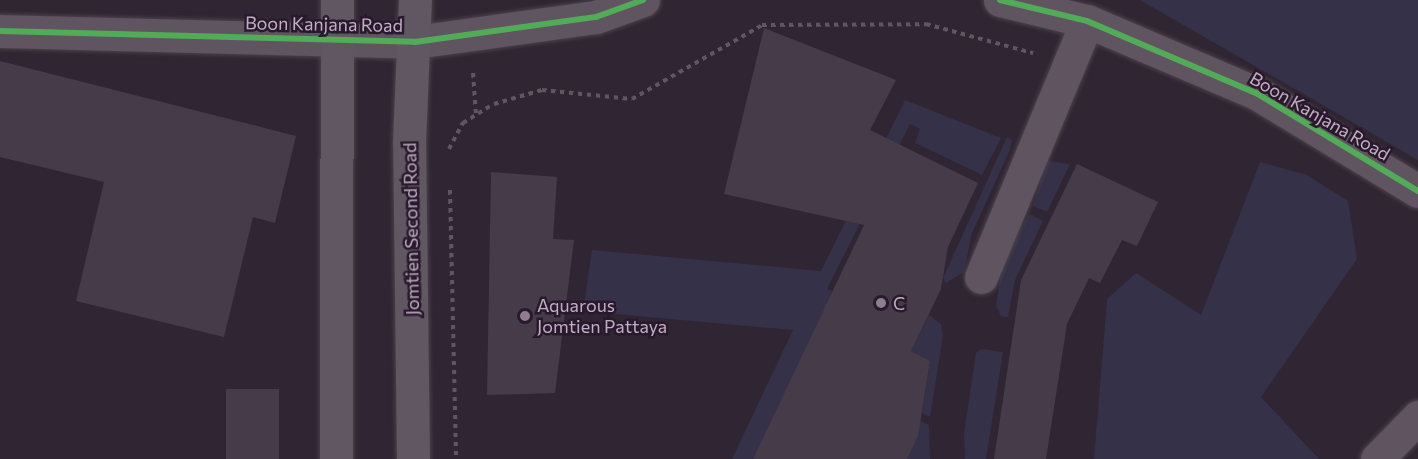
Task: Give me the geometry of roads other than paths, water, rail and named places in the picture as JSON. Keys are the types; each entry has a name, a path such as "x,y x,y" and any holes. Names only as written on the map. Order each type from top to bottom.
{"main road":[{"path":"336,459 338,0"},
{"name":"Jomtien Second Road","path":"413,459 409,141 415,0"}],"street":[{"name":"Boon Kanjana Road","path":"0,31 415,42 643,0"},
{"name":"Boon Kanjana Road","path":"1000,0 1087,21 1257,93 1418,191"},
{"path":"981,277 1087,21"},
{"path":"1377,459 1418,417"}],"place":[{"name":"C","path":"881,303"},
{"name":"Aquarous Jomtien Pattaya","path":"525,316"}]}
